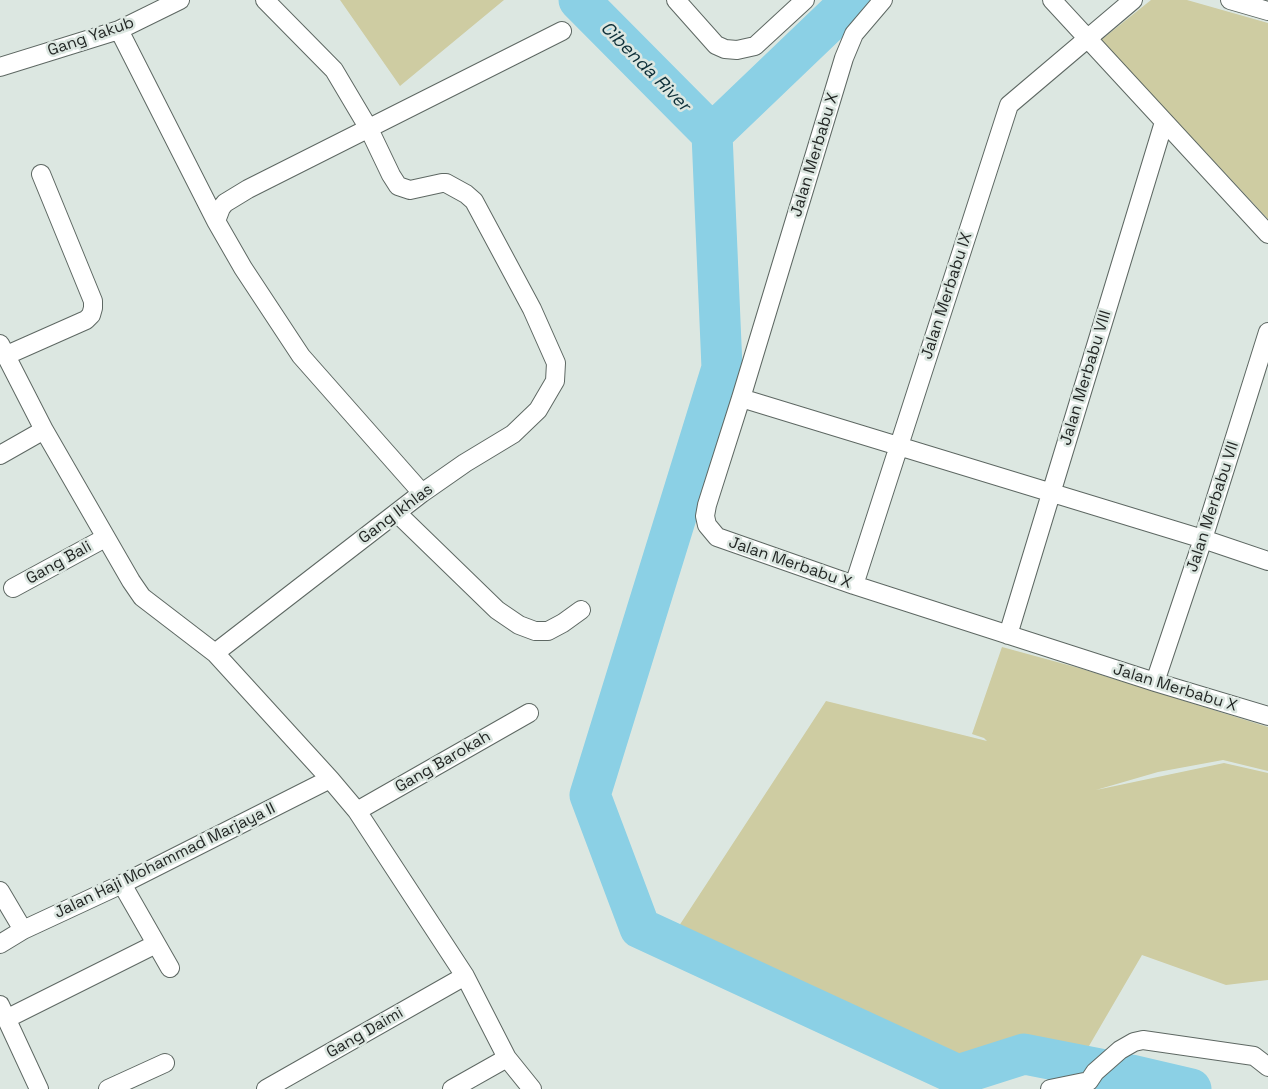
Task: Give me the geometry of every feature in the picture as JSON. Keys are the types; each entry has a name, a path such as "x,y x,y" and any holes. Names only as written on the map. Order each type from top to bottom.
{"street":[{"name":"Gang Yakub","path":"0,67 119,30 180,0"},
{"path":"265,0 334,70 369,129"},
{"path":"676,0 716,45 725,49 737,50 755,46 805,0"},
{"name":"Jalan Merbabu X","path":"883,0 854,34 844,58 707,505 705,516 707,526 717,537 854,585 1268,716"},
{"path":"1052,0 1268,234"},
{"name":"Jalan Merbabu IX","path":"854,585 1009,105 1133,0"},
{"path":"1230,0 1268,11"},
{"path":"119,30 216,221 243,268 301,356 422,493"},
{"path":"216,221 221,208 248,189 562,31"},
{"name":"Jalan Merbabu VIII","path":"1008,635 1164,122"},
{"name":"Gang Ikhlas","path":"215,653 422,493 464,463 513,434 538,410 555,381 556,363 532,309 474,201 466,194 446,183 410,190 398,186 369,129"},
{"path":"41,174 93,301 92,315 86,320 4,349 44,430 105,538 142,596 215,653 357,811 465,976 507,1058 532,1089"},
{"name":"Jalan Merbabu VII","path":"1156,682 1268,332"},
{"path":"741,398 1203,539 1268,561"},
{"path":"0,455 44,430"},
{"path":"397,513 497,610 519,625 535,631 548,631 581,610"},
{"name":"Gang Bali","path":"13,588 105,538"},
{"name":"Gang Barokah","path":"357,811 529,714"},
{"name":"Jalan Haji Mohammad Marjaya II","path":"0,944 23,930 122,884 330,779"},
{"path":"122,884 170,968"},
{"path":"0,891 23,930"},
{"path":"39,1089 3,1012 156,944"},
{"name":"Gang Daimi","path":"266,1089 465,976"},
{"path":"1050,1089 1093,1081 1120,1050 1134,1042 1143,1040 1261,1054 1268,1067"},
{"path":"452,1089 507,1058"},
{"path":"108,1089 166,1063"}],"shaded area":[{"path":"340,0 504,0 400,86"},
{"path":"1151,0 1187,0 1268,23 1268,219 1101,40"},
{"path":"1002,647 1079,668 1268,727 1268,771 1223,760 1158,772 1096,790 1224,763 1268,773 1268,980 1226,985 1142,955 1082,1058 956,1085 677,929 826,701 987,741 972,734"}],"waterway":[{"name":"Cibenda River","path":"579,0 712,134"},
{"path":"852,0 712,134 722,368 590,795 640,928 958,1075 1024,1054 1191,1089"}]}
